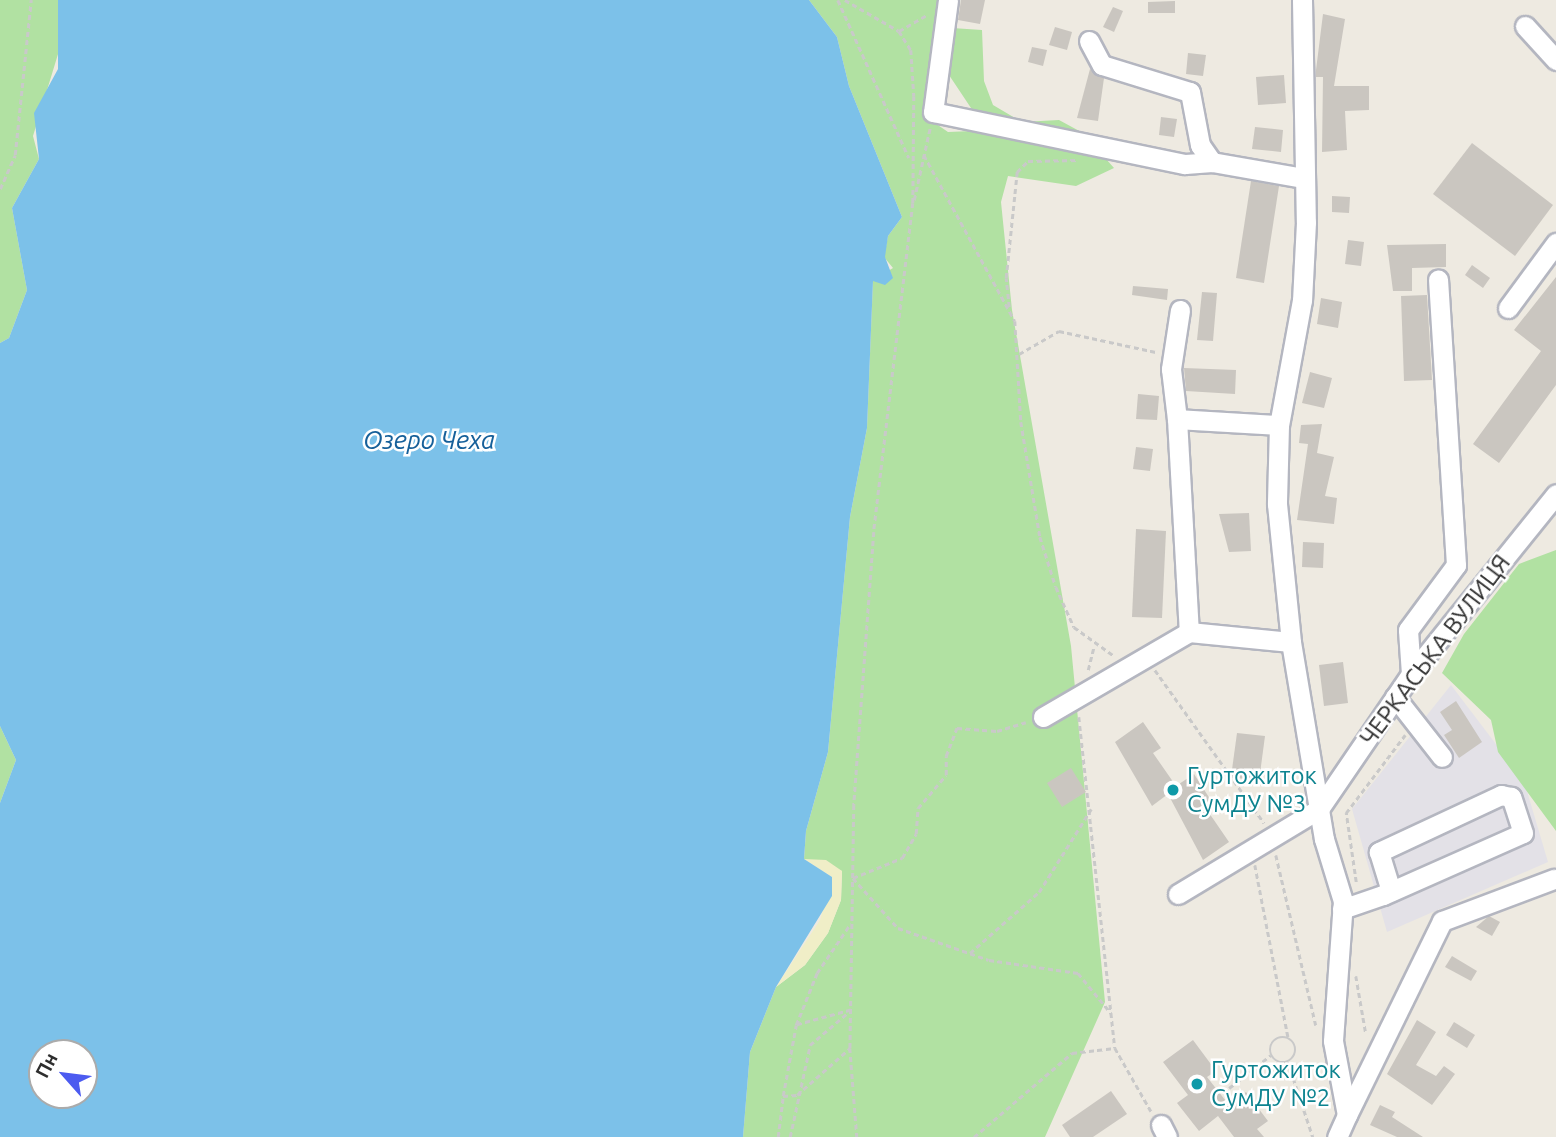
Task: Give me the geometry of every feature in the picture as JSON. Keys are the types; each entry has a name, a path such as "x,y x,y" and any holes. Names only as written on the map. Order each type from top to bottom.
{"street":[{"path":"1302,0 1302,300 1279,425 1277,504 1291,642 1319,808 1351,906 1333,1041 1347,1115"},
{"path":"941,4 933,112 1093,148 1185,164 1212,162 1303,178"},
{"path":"1525,26 1556,60"},
{"path":"1089,41 1102,65 1190,92 1199,145 1212,162"},
{"path":"1508,308 1556,243"},
{"path":"1410,674 1408,630 1456,565 1438,280"},
{"path":"1180,310 1173,354 1171,404 1177,419 1189,632"},
{"path":"1177,419 1279,425"},
{"name":"ЧЕРКАСЬКА ВУЛИЦЯ","path":"1319,808 1410,674 1556,494"},
{"path":"1043,717 1133,662 1189,632 1291,642"},
{"path":"1395,696 1442,757"},
{"path":"1351,906 1391,891 1523,833 1511,797 1501,795 1378,852 1391,891"},
{"path":"1178,894 1252,846 1319,808"},
{"path":"1337,1137 1442,921 1554,878"}],"path":[{"path":"0,189 15,155 31,0"},
{"path":"838,0 911,161"},
{"path":"845,0 899,31 911,50 913,203"},
{"path":"899,31 941,4"},
{"path":"857,1137 850,1048 852,878 874,533 913,203 933,112"},
{"path":"1093,148 1079,160 1028,161 1017,172 1006,278 1040,537 1074,627 1094,646 1163,672 1272,835 1319,1035"},
{"path":"923,155 1010,310"},
{"path":"1017,355 1059,331 1086,334 1102,345 1173,354"},
{"path":"1094,646 1076,699 1091,809 1115,1048 1164,1131"},
{"path":"852,878 902,858 916,834 918,808 946,775 946,756 957,728 996,732 1043,717"},
{"path":"1351,906 1346,813 1416,722"},
{"path":"970,953 1039,892 1091,809"},
{"path":"1252,846 1288,1037 1296,1049 1288,1062"},
{"path":"852,878 898,928 970,953 1078,973 1111,1013"},
{"path":"778,1137 796,1025 817,972 852,921"},
{"path":"1355,970 1368,1045"},
{"path":"796,1025 850,1010"},
{"path":"790,1137 810,1045 850,1010"},
{"path":"1229,1088 1271,1055 1274,1040 1288,1037"},
{"path":"783,1096 797,1095 850,1048"},
{"path":"974,1137 1072,1053 1115,1048"},
{"path":"1271,1055 1288,1062 1313,1137"}],"shaded area":[{"path":"1451,685 1524,781 1548,862 1387,932 1352,809"}],"green space":[{"path":"0,0 58,0 62,41 33,136 39,159 12,208 27,290 9,338 0,343"},
{"path":"809,0 940,0 937,27 982,30 984,81 993,105 1022,122 1059,120 1083,133 1114,168 1076,186 1008,176 1001,202 1012,310 1071,646 1105,1002 1045,1137 743,1137 750,1052 776,987 805,965 828,933 841,900 842,871 804,859 806,831 828,752 850,517 867,428 873,280 893,268 884,257 888,236 902,217 849,86 837,37","holes":["945,69 980,125 972,131 948,132 929,119"]},
{"path":"1556,550 1556,831 1498,752 1491,720 1442,673 1464,634 1519,564"},
{"path":"0,726 16,760 0,803"}],"sand":[{"path":"804,859 826,860 842,871 841,900 828,933 805,965 776,987 820,920 832,877"}],"water":[{"name":"Озеро Чеха","path":"58,0 809,0 837,37 849,86 902,217 888,236 885,257 893,278 885,285 873,281 867,428 850,517 828,752 806,831 804,859 832,877 832,896 776,987 750,1052 743,1137 0,1137 0,803 16,760 0,726 0,343 9,338 27,290 12,208 39,159 34,113 58,69"}],"building":[{"path":"961,0 985,0 980,24 958,20"},
{"path":"1175,1 1175,13 1148,13 1148,2"},
{"path":"1113,7 1123,11 1114,32 1103,27"},
{"path":"1323,14 1345,19 1334,86 1369,86 1369,110 1345,111 1347,150 1322,152 1323,77 1316,77 1316,70"},
{"path":"1055,27 1072,32 1067,50 1049,45"},
{"path":"1032,47 1047,50 1043,66 1028,62"},
{"path":"1188,53 1206,55 1203,76 1186,74"},
{"path":"1090,69 1104,78 1098,121 1077,118"},
{"path":"1284,75 1286,103 1258,105 1256,77"},
{"path":"1161,117 1177,119 1174,137 1159,135"},
{"path":"1255,127 1283,130 1281,152 1252,149"},
{"path":"1472,143 1553,205 1515,256 1433,194"},
{"path":"1251,181 1279,186 1264,283 1236,278"},
{"path":"1332,196 1350,197 1349,213 1332,212"},
{"path":"1348,240 1364,242 1361,266 1345,264"},
{"path":"1446,244 1446,267 1412,268 1412,291 1393,291 1387,245"},
{"path":"1472,265 1490,278 1483,288 1465,275"},
{"path":"1556,277 1556,385 1499,463 1473,444 1541,351 1514,330"},
{"path":"1133,286 1168,289 1167,300 1132,295"},
{"path":"1202,292 1217,293 1213,341 1197,340"},
{"path":"1427,295 1432,380 1404,381 1401,296"},
{"path":"1321,298 1342,302 1338,328 1317,324"},
{"path":"1184,368 1236,370 1235,394 1186,391"},
{"path":"1310,372 1332,378 1324,408 1302,403"},
{"path":"1138,394 1159,396 1157,420 1136,419"},
{"path":"1322,424 1317,453 1334,457 1325,496 1337,498 1334,524 1297,520 1308,444 1299,443 1301,425"},
{"path":"1136,447 1153,449 1150,471 1133,469"},
{"path":"1249,513 1251,551 1229,552 1219,514"},
{"path":"1136,529 1166,531 1162,618 1132,617"},
{"path":"1303,542 1324,543 1323,568 1302,567"},
{"path":"1343,662 1348,703 1324,706 1319,665"},
{"path":"1456,701 1482,742 1459,758 1444,735 1452,730 1440,712"},
{"name":"Гуртожиток СумДУ №3","path":"1143,722 1161,748 1153,753 1176,786 1194,774 1212,802 1205,807 1229,842 1203,860 1168,794 1152,806 1115,742"},
{"path":"1237,733 1265,736 1259,781 1231,777"},
{"path":"1071,768 1086,792 1062,807 1047,783"},
{"path":"1489,916 1500,922 1492,936 1476,927"},
{"path":"1452,956 1477,971 1471,981 1445,967"},
{"path":"1417,1020 1436,1032 1416,1065 1436,1076 1444,1066 1455,1074 1432,1105 1387,1074"},
{"path":"1454,1022 1475,1035 1467,1048 1446,1035"},
{"name":"Гуртожиток СумДУ №2","path":"1193,1040 1216,1071 1207,1077 1229,1105 1246,1092 1268,1121 1257,1129 1264,1137 1234,1137 1218,1116 1199,1131 1177,1103 1188,1095 1163,1062"},
{"path":"1111,1091 1127,1114 1093,1137 1070,1137 1062,1125"},
{"path":"1380,1105 1395,1112 1392,1117 1423,1137 1397,1137 1370,1125"}],"place":[{"name":"Гуртожиток СумДУ №3","path":"1173,790"},
{"name":"Гуртожиток СумДУ №2","path":"1197,1084"}]}
